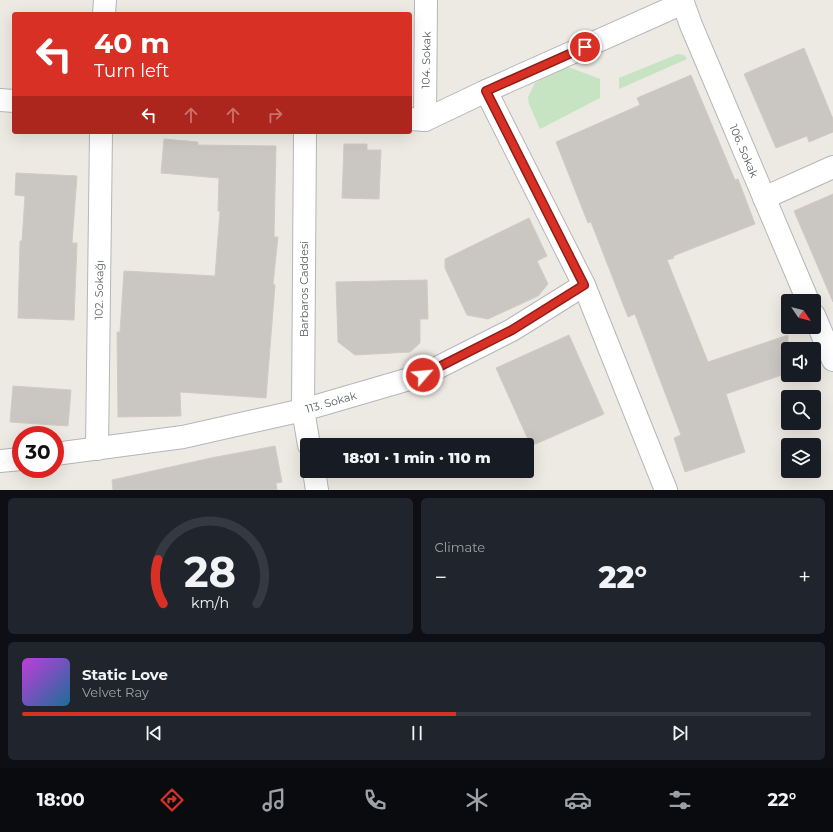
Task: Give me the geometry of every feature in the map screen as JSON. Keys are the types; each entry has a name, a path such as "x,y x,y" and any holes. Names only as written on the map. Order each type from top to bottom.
{"street":[{"path":"104,12 105,0"},
{"name":"104. Sokak","path":"418,120 426,0"},
{"path":"418,120 486,91 682,2"},
{"name":"106. Sokak","path":"682,2 805,294"},
{"path":"486,91 584,285 666,490"},
{"path":"0,100 12,101"},
{"name":"102. Sokağı","path":"97,449 101,134"},
{"name":"Barbaros Caddesi","path":"305,134 303,410 308,438"},
{"path":"764,198 833,167"},
{"name":"113. Sokak","path":"64,453 183,437 303,410 423,375 512,330 584,285"},
{"path":"821,332 833,360"},
{"path":"0,461 12,460"},
{"path":"315,478 317,490"}],"green space":[{"path":"678,54 684,55 687,59 619,89 619,78"},
{"path":"566,66 600,79 600,98 540,129 529,104 528,97 535,83"}],"building":[{"path":"804,48 833,119 833,132 809,142 807,136 776,148 744,74"},
{"path":"691,75 735,180 738,179 755,224 673,256 674,258 667,260 708,362 788,335 788,342 781,342 781,375 726,394 745,452 685,472 674,438 681,435 635,314 628,317 591,222 588,223 556,142 640,105 637,98"},
{"path":"164,139 198,142 198,145 276,146 274,237 278,237 273,284 275,285 266,398 180,392 181,416 118,417 117,332 120,332 124,271 215,276 220,211 218,211 219,178 161,173"},
{"path":"344,144 367,144 367,150 381,150 379,199 342,198"},
{"path":"16,173 77,176 72,243 77,243 74,320 18,318 20,241 22,241 25,196 15,195"},
{"path":"833,194 833,302 794,211"},
{"path":"529,218 547,256 537,261 548,284 538,296 488,319 467,315 445,268 445,259"},
{"path":"427,280 428,319 420,319 420,343 410,352 355,355 338,342 336,282"},
{"path":"569,335 604,414 534,445 534,438 527,438 496,368"},
{"path":"13,386 71,390 68,426 10,422"},
{"path":"275,446 282,482 276,483 277,490 113,490 112,480 211,458"}],"route":[{"path":"423,375 512,330 584,285 486,91 585,47"}]}
